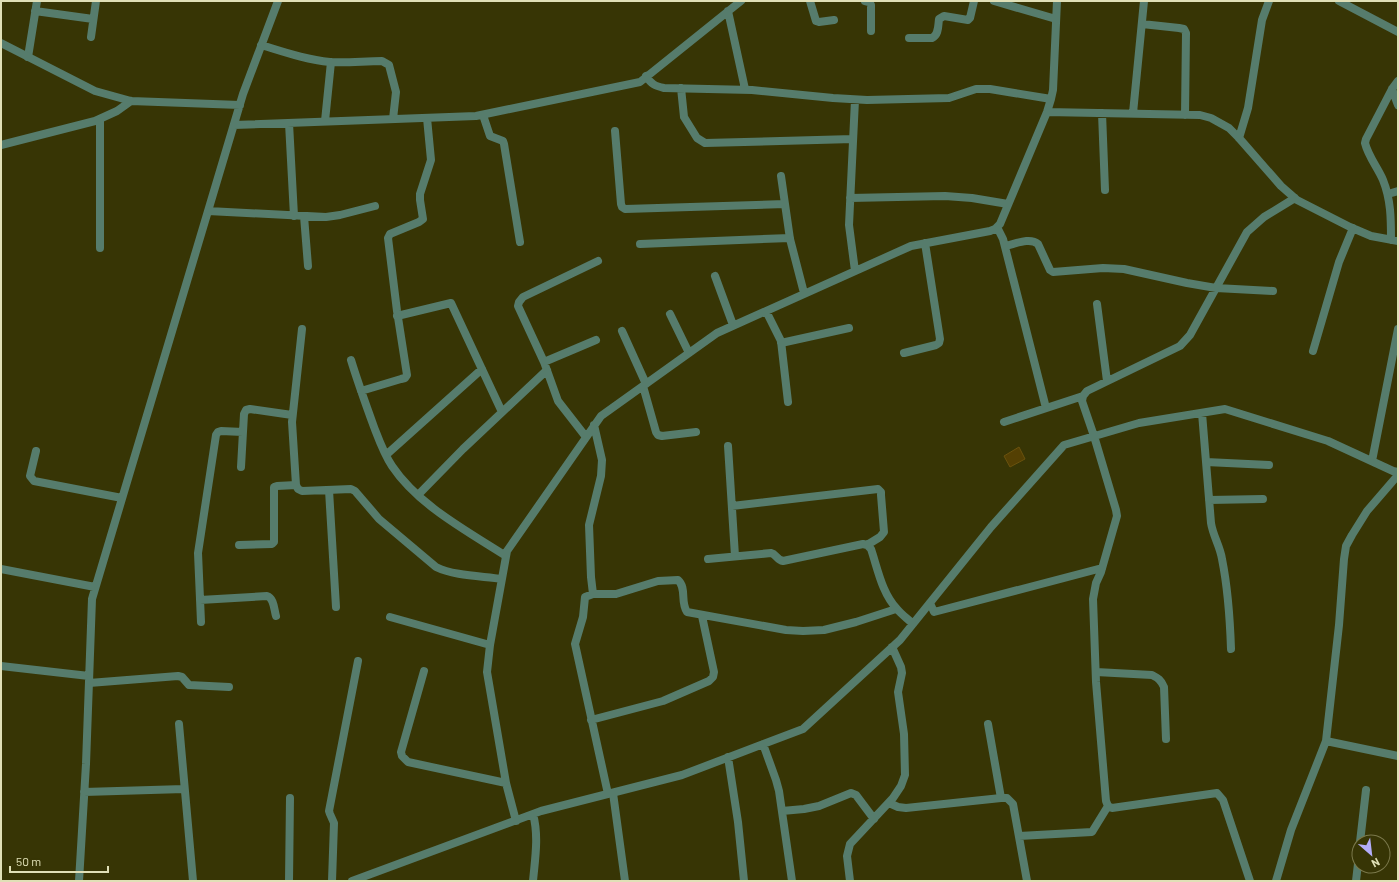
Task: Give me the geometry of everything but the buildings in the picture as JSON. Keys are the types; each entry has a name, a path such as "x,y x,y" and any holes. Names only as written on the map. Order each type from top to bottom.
{"street":[{"path":"28,57 37,1"},
{"path":"91,37 96,1"},
{"path":"79,881 92,599 240,105 278,1"},
{"path":"234,125 483,115 640,82 741,1"},
{"path":"810,1 816,21 834,20"},
{"path":"865,1 869,2 871,5 871,31"},
{"path":"909,38 935,37 937,35 939,19 944,16 968,20 970,18 974,1"},
{"path":"994,1 1056,19"},
{"path":"516,821 506,783 488,678 490,645 507,551 601,416 717,333 904,248 990,231 1000,224 1047,112 1051,99 1053,90 1057,1"},
{"path":"1133,114 1144,1"},
{"path":"1240,138 1248,108 1262,20 1269,1"},
{"path":"1339,1 1398,32"},
{"path":"36,11 94,19"},
{"path":"728,12 745,89"},
{"path":"1142,24 1179,28 1184,30 1186,33 1185,115"},
{"path":"1,43 95,91 132,101 240,105"},
{"path":"261,46 308,59 331,62 386,62 389,65 396,92 393,119"},
{"path":"326,121 331,62"},
{"path":"646,76 650,83 664,88 745,89 855,100 949,98 976,89 990,89 1051,99"},
{"path":"1047,112 1200,115 1211,118 1229,128 1240,138 1281,186 1295,198 1371,236 1395,241 1388,194 1366,143 1366,139 1392,89 1398,81"},
{"path":"680,88 684,116 697,138 705,143 853,139"},
{"path":"1392,89 1398,105"},
{"path":"855,100 849,231 855,271"},
{"path":"1,145 100,119 117,111 132,101"},
{"path":"1102,113 1105,190"},
{"path":"483,115 490,136 503,140 520,242"},
{"path":"361,391 405,378 407,375 397,316 388,238 390,234 423,219 420,194 430,167 431,160 427,118"},
{"path":"100,119 100,248"},
{"path":"289,123 294,216"},
{"path":"615,131 621,204 625,209 785,204"},
{"path":"781,176 790,238 804,293"},
{"path":"1388,194 1398,191"},
{"path":"850,198 945,196 972,198 1008,204"},
{"path":"1108,806 1105,798 1096,672 1093,599 1096,583 1102,568 1117,516 1094,436 1082,402 1083,396 1087,391 1180,346 1190,335 1247,232 1264,217 1295,198"},
{"path":"208,212 326,217 375,206"},
{"path":"304,216 308,266"},
{"path":"997,227 1005,246 1046,408"},
{"path":"1313,351 1339,262 1353,228"},
{"path":"640,244 790,238"},
{"path":"1005,246 1035,241 1038,244 1050,270 1053,272 1103,268 1124,269 1216,288 1273,291"},
{"path":"904,353 936,345 939,343 940,339 925,243"},
{"path":"586,437 561,405 555,393 546,366 518,306 523,297 598,261"},
{"path":"715,276 733,325"},
{"path":"397,316 451,303 502,412"},
{"path":"1096,304 1107,381"},
{"path":"766,310 781,343 788,402"},
{"path":"670,314 689,353"},
{"path":"781,343 849,328"},
{"path":"302,329 292,415 296,485 298,489 302,491 351,489 355,491 379,519 427,561 443,571 502,579"},
{"path":"1372,461 1398,329"},
{"path":"622,331 645,385 658,435 662,436 696,432"},
{"path":"418,495 546,366 596,340"},
{"path":"351,360 361,391 386,455 401,478 418,495 452,522 506,556"},
{"path":"386,455 482,369"},
{"path":"1004,422 1083,396"},
{"path":"241,467 244,414 246,410 250,409 292,415"},
{"path":"352,881 533,814 682,775 803,729 900,640 991,527 1064,445 1139,423 1225,409 1328,440 1398,472"},
{"path":"1202,413 1212,531 1222,556 1229,607 1231,649"},
{"path":"593,594 589,525 602,468 602,460 594,426"},
{"path":"201,622 198,553 216,434 221,431 243,432"},
{"path":"728,446 735,556"},
{"path":"36,451 30,476 34,481 122,498"},
{"path":"1206,462 1269,465"},
{"path":"1276,881 1291,830 1326,741 1346,546 1367,511 1398,475"},
{"path":"239,545 272,544 274,542 274,487 296,485"},
{"path":"708,559 771,553 782,561 863,544 867,545 880,537 884,532 882,495 878,489 732,506"},
{"path":"329,490 336,607"},
{"path":"1209,500 1263,499"},
{"path":"867,545 871,549 883,587 896,609 913,624"},
{"path":"930,603 934,612 1102,568"},
{"path":"1,569 95,587"},
{"path":"625,881 610,793 591,720 575,644 584,617 585,597 593,594 616,594 658,581 678,580 683,586 683,605 687,612 702,616 786,630 810,631 824,630 856,622 896,609"},
{"path":"200,600 267,596 272,599 276,616"},
{"path":"591,720 663,701 713,678 714,672 702,616"},
{"path":"390,617 490,645"},
{"path":"850,881 847,856 850,844 889,803 901,786 905,775 904,734 898,692 902,673 901,667 892,647"},
{"path":"332,881 334,823 329,811 358,661"},
{"path":"1,666 89,679 178,676 189,685 229,687"},
{"path":"424,670 401,752 404,759 408,762 506,783"},
{"path":"1096,672 1152,675 1158,678 1164,687 1166,739"},
{"path":"178,724 193,881"},
{"path":"988,724 1001,798"},
{"path":"1326,741 1398,756"},
{"path":"763,744 776,780 792,881"},
{"path":"728,757 738,822 744,881"},
{"path":"84,792 184,789"},
{"path":"1361,834 1366,790"},
{"path":"782,811 804,810 819,806 850,793 856,795 874,819"},
{"path":"1108,806 1112,808 1217,793 1223,800 1250,881"},
{"path":"289,881 290,798"},
{"path":"889,803 898,808 906,808 1007,798 1013,804 1027,881"},
{"path":"1019,836 1092,832 1108,806"},
{"path":"533,814 536,824 533,881"}]}
